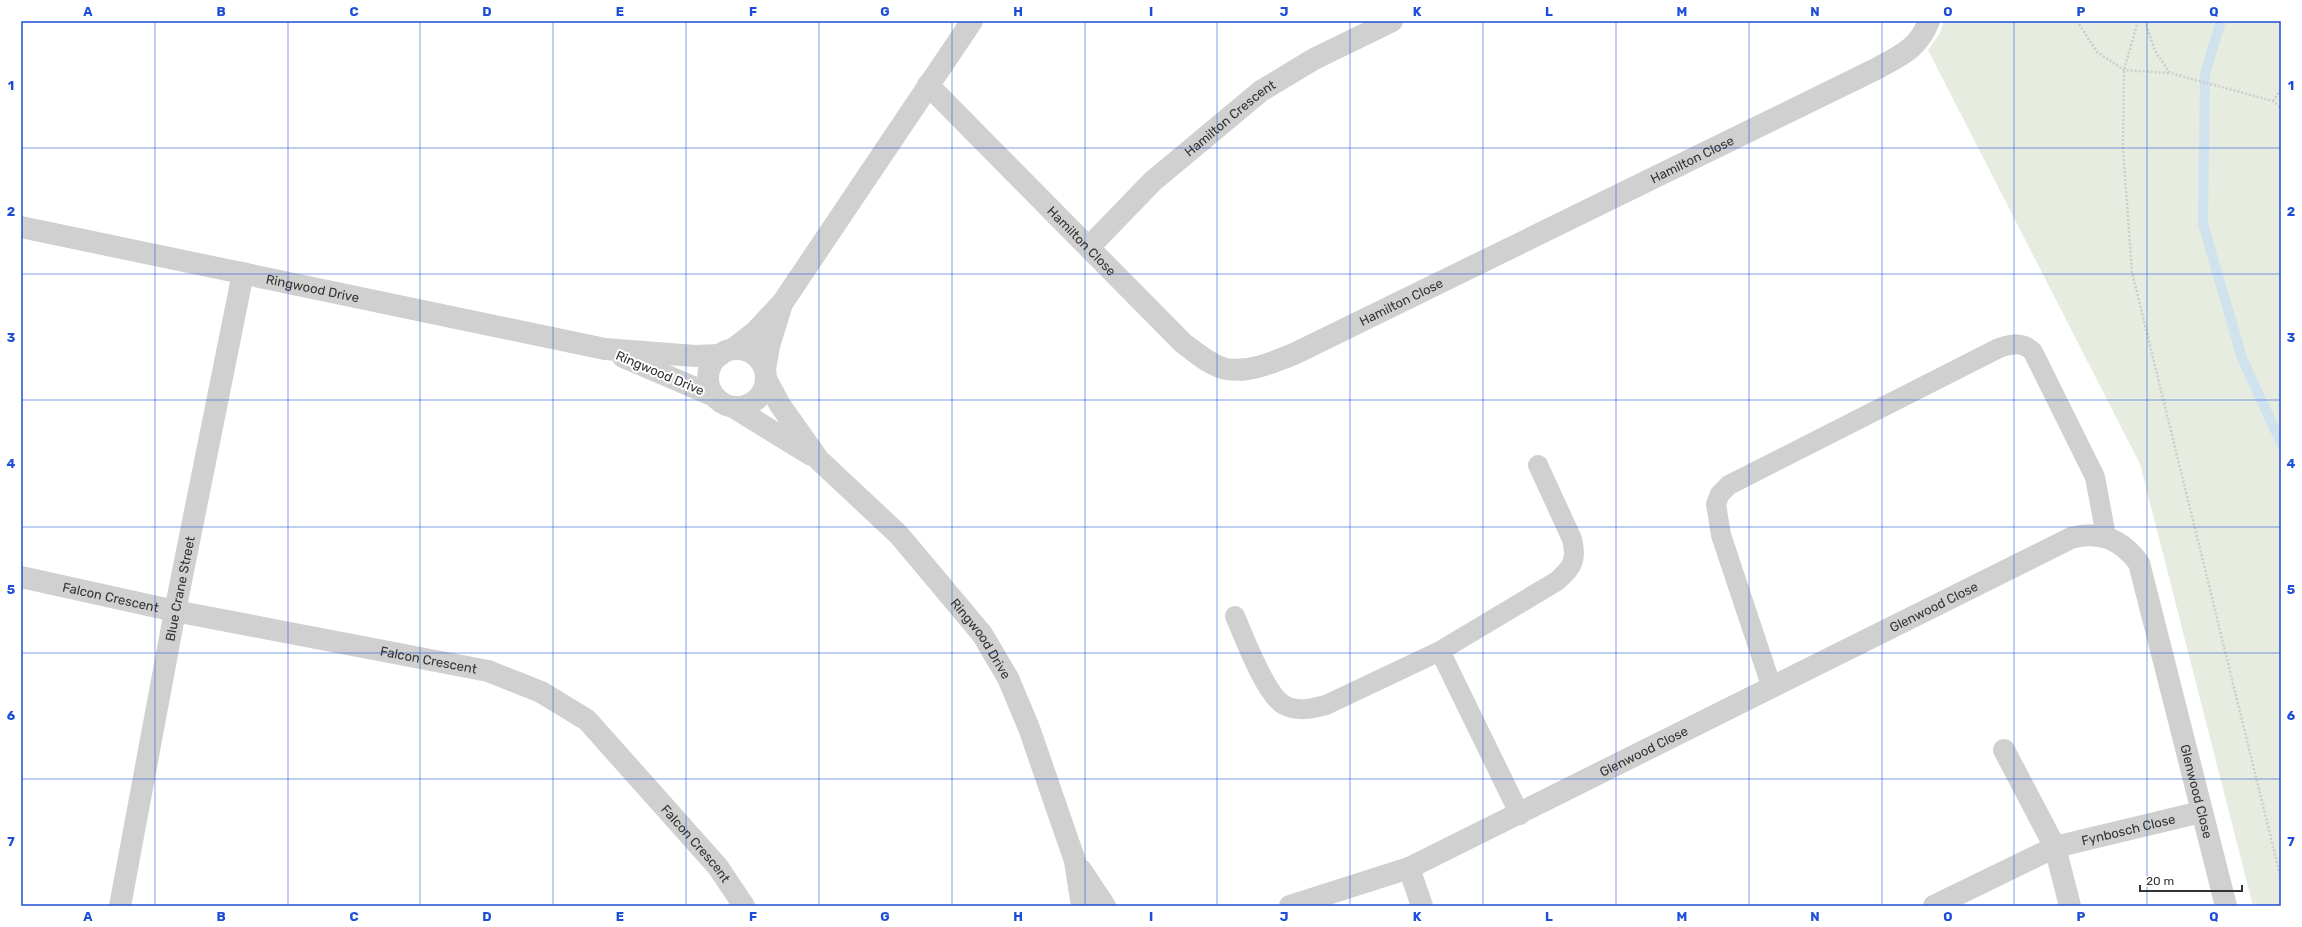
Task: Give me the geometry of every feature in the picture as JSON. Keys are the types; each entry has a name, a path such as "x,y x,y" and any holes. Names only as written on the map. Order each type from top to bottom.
{"street":[{"path":"783,302 769,346 763,394 755,402 745,407 733,407 722,404 714,396 709,386 708,374 712,363 755,332 783,302 972,21"},
{"name":"Hamilton Crescent","path":"1090,246 1153,181 1261,91 1314,59 1392,21"},
{"name":"Hamilton Close","path":"928,85 1090,246 1183,343 1208,361 1226,369 1263,366 1296,353 1876,69 1910,49 1922,37 1929,21"},
{"name":"Ringwood Drive","path":"21,227 605,349 695,356 726,352"},
{"name":"Blue Crane Street","path":"120,906 175,611 243,273"},
{"name":"Ringwood Drive","path":"605,349 714,396"},
{"path":"726,352 752,353 761,361 766,374"},
{"name":"Ringwood Drive","path":"766,374 780,406 819,460 899,535 982,634 1008,678 1029,728 1075,860 1082,906"},
{"name":"Ringwood Drive","path":"733,407 819,460"},
{"name":"Glenwood Close","path":"1290,906 1409,868 1520,815 2072,538 2094,534 2106,536 2120,542 2130,551 2139,563 2226,906"},
{"name":"Falcon Crescent","path":"21,577 175,611 488,671 541,692 587,720 718,867 744,906"},
{"path":"2004,750 2056,847 2070,906"},
{"name":"Fynbosch Close","path":"1934,906 2056,847 2201,812"},
{"name":"Ringwood Drive","path":"1075,860 1105,906"},
{"path":"1409,868 1422,906"}],"lane":[{"path":"1772,688 1721,535 1716,504 1720,494 1729,485 1999,348 2018,344 2029,348 2033,352 2095,477 2106,536"},
{"path":"1235,616 1264,680 1276,699 1283,705 1298,709 1308,710 1326,705 1440,651 1557,581 1572,565 1575,552 1572,539 1538,465"},
{"path":"1440,651 1520,815"}],"path":[{"path":"2077,21 2097,52 2124,70 2170,73 2192,77 2273,101 2281,108"},
{"path":"2138,21 2124,70 2123,148 2132,272 2281,879"},
{"path":"2145,21 2155,51 2170,73"},
{"path":"2273,101 2281,90"}],"shaded area":[{"path":"1944,21 2281,21 2281,906 2253,906 2140,464 1928,50 1940,33"}],"waterway":[{"path":"2221,21 2205,73 2203,224 2242,358 2281,443"}]}
